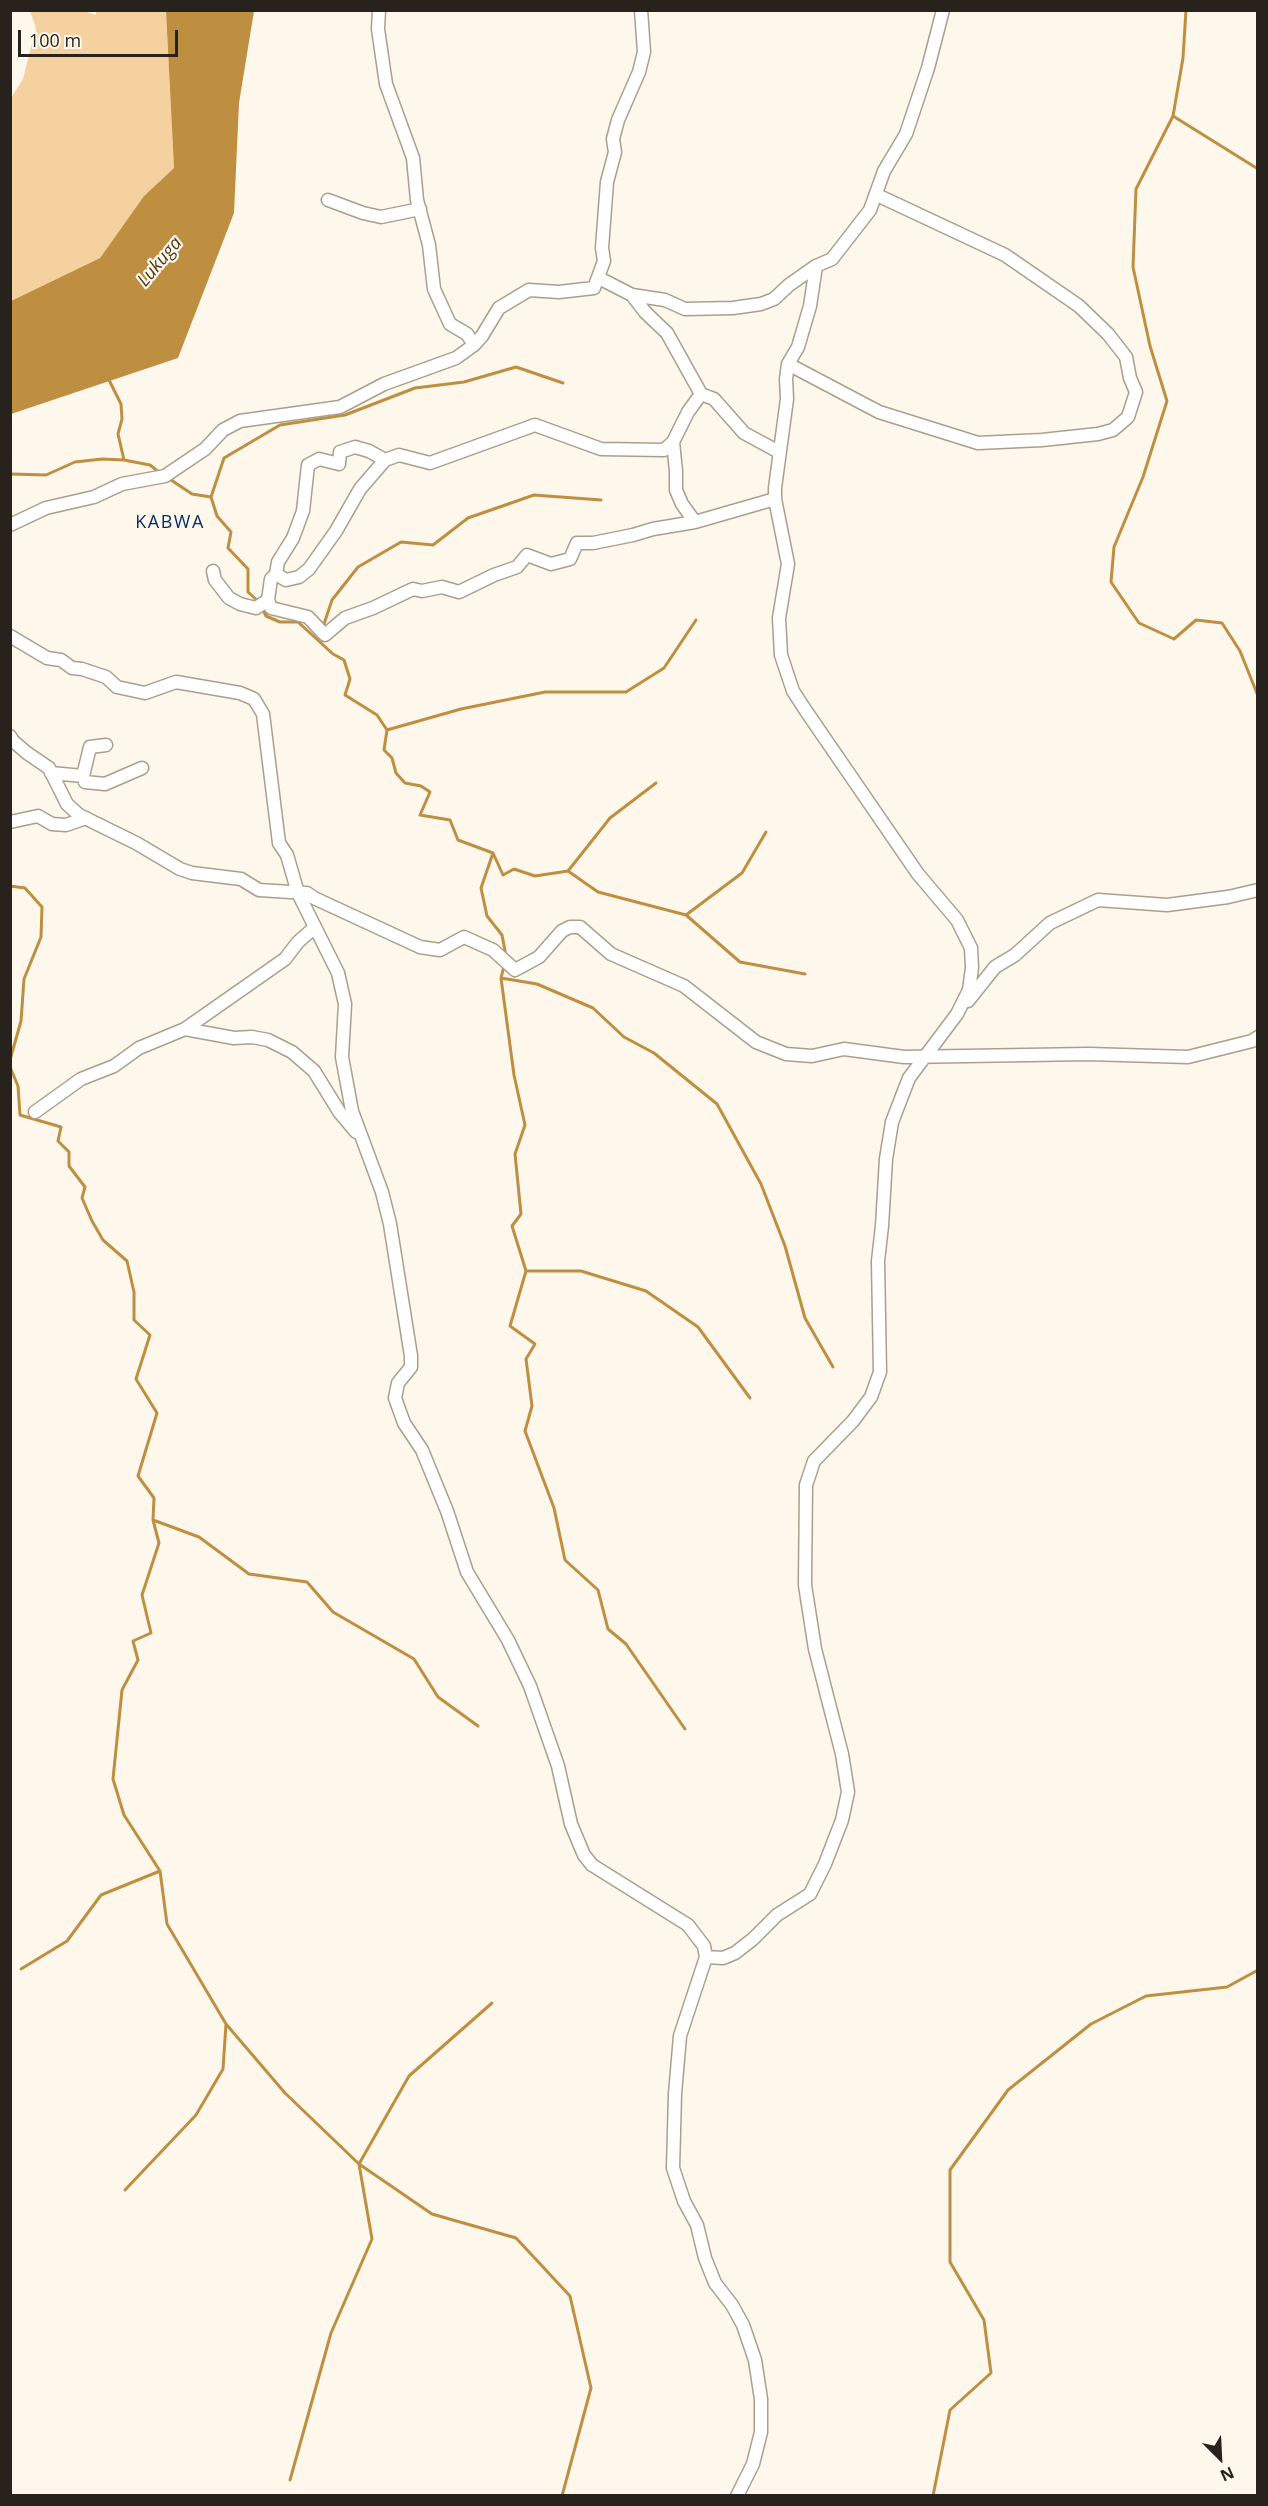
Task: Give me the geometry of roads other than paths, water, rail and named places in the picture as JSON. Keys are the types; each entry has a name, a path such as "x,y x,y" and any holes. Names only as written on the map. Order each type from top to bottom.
{"street":[{"path":"379,10 378,30 386,84 413,158 420,209 429,245 433,282 439,303 450,324 467,334 474,345"},
{"path":"10,525 46,508 94,497 122,484 165,476 206,449 223,430 240,421 340,407 384,384 456,358 474,345 499,308 529,290 559,292 594,288 600,278 604,261 602,248 607,183 615,152 613,139 625,101 639,72 644,52 641,10"},
{"path":"600,278 632,295 666,300 685,309 733,308 761,304 774,299 816,266 832,259 870,210 884,171 906,134 928,68 943,10"},
{"path":"788,364 879,412 978,443 1098,434 1113,430 1128,417 1136,392 1130,378 1126,357 1108,334 1079,306 1005,255 877,195"},
{"path":"328,200 381,217 420,209"},
{"path":"816,266 810,306 803,331 788,364 786,379 788,399 779,452 775,499 788,564 779,618 781,655 790,682 806,711 873,812 918,874 957,920 971,948 972,968 969,990 957,1014"},
{"path":"632,295 645,312 668,333 700,394 714,399 744,433 779,452"},
{"path":"276,574 286,580 299,578 309,569 336,531 360,489 385,460 399,455 430,463 535,425 601,449 664,450 673,442 700,394"},
{"path":"673,442 676,490 682,504 695,522"},
{"path":"385,460 369,451 355,447 340,452 339,464 319,459 308,465 303,511 293,538 278,562 276,574 271,579 268,600 271,608 308,617 325,635 345,618 413,589 422,591 442,587 459,592 517,567 527,555 550,564 570,559 577,543 593,543 633,536 653,529 695,522 775,499"},
{"path":"213,571 229,598 240,604 256,608 268,600"},
{"path":"10,636 47,658 61,660 72,668 106,677 117,687 145,693 176,682 240,693 254,699 262,714 279,843 287,855 298,893 338,973 345,1004 342,1058 352,1111 382,1192 390,1224 407,1324 411,1367 399,1383 395,1398 404,1423 422,1450 447,1511 467,1572 508,1640 530,1686 558,1766 576,1840 592,1865 688,1925 704,1946 706,1957 680,2036 675,2094 673,2168 684,2201 697,2225 705,2258 715,2283 732,2305 743,2325 755,2360 761,2399 761,2432 753,2464 737,2496"},
{"path":"11,740 49,768 67,804 86,818 192,873 242,879 259,890 308,893 314,898 420,947 440,950 464,937 492,950 515,970 538,957 562,931 570,927 580,927 611,954 684,986 756,1042 786,1054 812,1056 844,1049 904,1057 1089,1054 1188,1057 1252,1041 1257,1037"},
{"path":"106,745 90,747 83,776 85,782 105,784 142,768"},
{"path":"51,773 83,776"},
{"path":"10,822 38,816 52,824 66,825 86,818"},
{"path":"706,1957 723,1958 735,1953 753,1940 777,1915 810,1894 825,1864 842,1820 848,1792 815,1649 805,1585 806,1485 814,1461 853,1421 871,1397 880,1372 878,1261 886,1159 892,1122 909,1078 996,967 1015,955 1050,923 1098,900 1167,905 1228,897 1257,890"},
{"path":"34,1112 81,1079 114,1066 139,1048 185,1029 285,960 298,942 315,927"},
{"path":"185,1029 234,1038 252,1037 268,1040 292,1052 314,1071 340,1113 361,1138"}],"water":[{"name":"Lukuga","path":"166,11 254,11 239,103 234,213 178,358 11,414 11,301 100,258 144,196 174,168"}],"waterway":[{"path":"1186,10 1183,58 1173,116 1136,189 1133,267 1150,346 1167,401 1143,477 1114,547 1111,582 1139,623 1174,639 1196,620 1222,623 1240,651 1258,696"},
{"path":"1173,116 1258,169"},
{"path":"211,497 224,458 280,425 345,415 415,388 464,382 516,367 563,383"},
{"path":"108,378 121,404 122,419 118,434 124,460 150,465 160,473"},
{"path":"10,474 46,475 75,462 102,459 124,460"},
{"path":"168,478 192,494 211,497 217,516 231,532 228,548 248,569 248,592 259,602"},
{"path":"323,627 332,600 358,567 401,542 433,545 468,518 534,495 601,500"},
{"path":"262,608 266,616 280,622 298,622 333,654 344,660 350,679 345,695 377,715 387,730 384,750 392,758 396,773 405,783 421,786 430,792 420,815 450,820 458,840 493,853 481,888 487,916 502,935 506,956"},
{"path":"387,730 461,709 545,692 626,692 664,668 696,620"},
{"path":"568,871 610,818 656,783"},
{"path":"686,915 742,873 766,832"},
{"path":"493,853 503,875 514,869 535,876 568,871 598,892 686,915 740,962 805,974"},
{"path":"10,886 25,888 42,907 41,937 24,979 21,1021 10,1060"},
{"path":"504,966 501,978 514,1075 525,1125 515,1154 521,1214 512,1226 526,1271 510,1326 535,1344 526,1359 532,1406 525,1431 554,1508 565,1560 598,1590 608,1629 626,1644 685,1729"},
{"path":"501,978 537,984 593,1008 624,1037 654,1053 717,1104 761,1184 785,1246 805,1318 833,1367"},
{"path":"10,1067 18,1086 20,1115 61,1127 58,1141 69,1152 69,1166 85,1187 82,1198 92,1221 103,1240 127,1261 134,1292 134,1320 150,1335 136,1379 157,1413 138,1476 154,1498 153,1520 159,1543 142,1595 151,1633 133,1641 138,1660 122,1690 113,1779 124,1815 160,1871 167,1924 226,2024 285,2093 359,2164 432,2214 516,2238 570,2296 591,2388 562,2496"},
{"path":"526,1271 581,1271 646,1291 698,1327 750,1398"},
{"path":"153,1520 199,1537 249,1574 307,1582 333,1612 414,1659 438,1697 478,1726"},
{"path":"21,1969 67,1941 101,1895 160,1871"},
{"path":"933,2496 950,2410 991,2373 984,2320 950,2262 950,2170 1008,2090 1091,2024 1146,1996 1227,1987 1258,1970"},
{"path":"290,2480 331,2333 372,2239 359,2164 409,2076 492,2003"},
{"path":"125,2190 196,2115 223,2069 226,2024"}],"district":[{"name":"KABWA","path":"170,523"}]}
